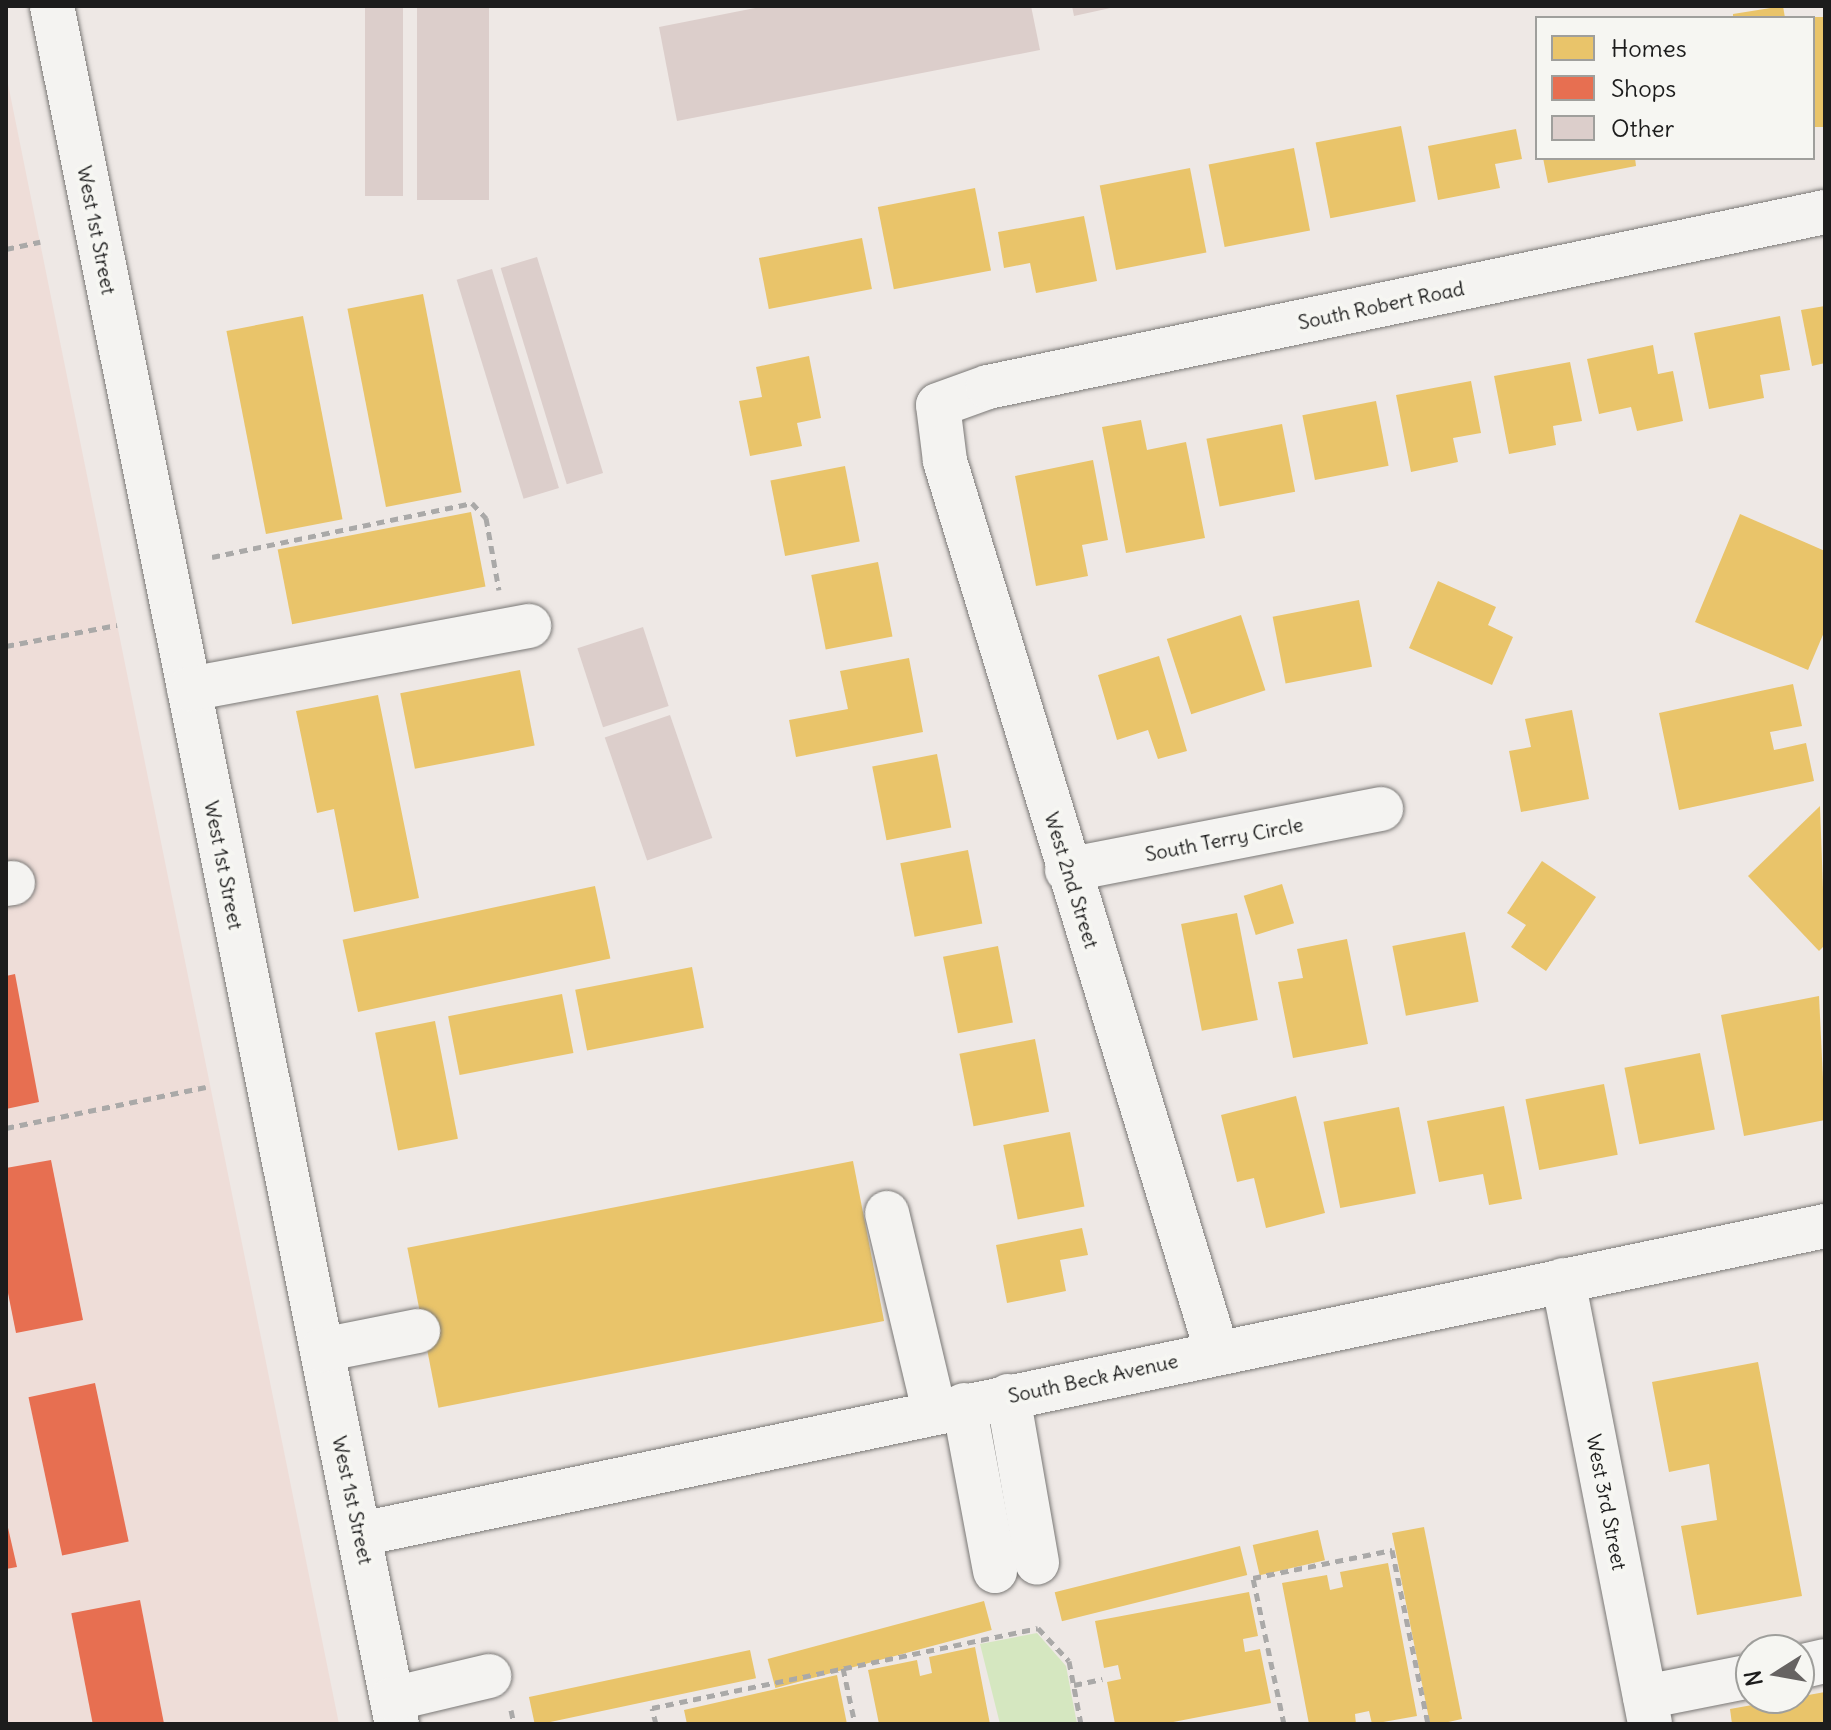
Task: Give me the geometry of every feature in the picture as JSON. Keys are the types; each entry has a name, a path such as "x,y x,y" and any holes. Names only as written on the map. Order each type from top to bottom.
{"street":[{"name":"West 1st Street","path":"52,6 361,1534 394,1712"},
{"name":"South Robert Road","path":"938,405 988,387 1825,212"},
{"name":"West 2nd Street","path":"938,405 945,461 1067,870 1217,1352"},
{"path":"189,689 514,611"},
{"name":"South Terry Circle","path":"1067,870 1381,809"},
{"path":"887,1213 949,1408 995,1571"},
{"name":"South Beck Avenue","path":"361,1534 1825,1226"},
{"name":"West 3rd Street","path":"1563,1280 1648,1711"},
{"path":"322,1350 418,1331"},
{"path":"1008,1396 1037,1562"},
{"path":"394,1712 489,1676"},
{"path":"1648,1711 1735,1681"}],"path":[{"path":"6,249 40,242"},
{"path":"212,557 472,503 486,518 514,611"},
{"path":"6,646 117,625"},
{"path":"6,1128 206,1087"},
{"path":"1284,1724 1253,1578 1392,1550 1428,1724"},
{"path":"656,1724 652,1708 1038,1628 1069,1661 1081,1724"},
{"path":"843,1668 855,1724"},
{"path":"1074,1685 1102,1679"}],"shaded area":[{"path":"6,74 339,1724 6,1724"}],"green space":[{"path":"1037,1633 1066,1666 1077,1724 1000,1724 980,1644"}],"building: Homes":[{"path":"1783,6 1785,16 1733,16"},
{"path":"1815,17 1825,17 1825,127 1815,127"},
{"path":"1401,126 1416,202 1330,218 1316,143"},
{"path":"1516,129 1522,159 1495,164 1500,188 1438,200 1428,146"},
{"path":"1294,148 1310,230 1225,247 1209,165"},
{"path":"1543,160 1635,160 1636,166 1548,183"},
{"path":"1190,168 1206,252 1116,270 1100,186"},
{"path":"975,188 991,270 894,289 878,207"},
{"path":"1084,216 1097,281 1036,293 1030,263 1004,268 998,232"},
{"path":"862,238 872,289 769,309 759,258"},
{"path":"423,294 462,492 386,507 347,309"},
{"path":"1825,306 1825,363 1812,366 1801,310"},
{"path":"303,316 342,519 266,534 226,331"},
{"path":"1780,316 1790,370 1760,375 1764,398 1709,409 1694,333"},
{"path":"1653,345 1658,374 1673,371 1683,421 1637,431 1631,407 1599,414 1587,359"},
{"path":"809,356 821,418 797,423 802,446 750,456 739,401 762,397 756,367"},
{"path":"1570,362 1582,421 1553,426 1556,445 1509,454 1494,376"},
{"path":"1471,381 1481,433 1453,438 1458,462 1411,472 1396,395"},
{"path":"1376,401 1389,466 1315,480 1302,415"},
{"path":"1141,420 1147,450 1186,442 1205,538 1126,553 1102,427"},
{"path":"1282,424 1295,492 1220,506 1206,439"},
{"path":"1093,460 1108,540 1082,545 1088,576 1036,586 1015,476"},
{"path":"845,466 860,542 785,556 770,481"},
{"path":"471,512 486,587 292,624 278,550"},
{"path":"1740,514 1825,551 1825,630 1808,670 1695,622"},
{"path":"878,562 893,637 826,650 811,575"},
{"path":"1438,581 1496,607 1488,625 1513,637 1492,685 1409,648"},
{"path":"1359,600 1372,667 1286,684 1273,617"},
{"path":"1241,615 1265,690 1191,714 1167,639"},
{"path":"1159,656 1187,751 1158,759 1148,730 1117,740 1098,675"},
{"path":"909,658 923,732 796,757 789,720 848,709 840,671"},
{"path":"520,670 535,746 415,769 400,693"},
{"path":"1793,684 1802,726 1770,732 1774,750 1806,743 1814,781 1679,810 1659,713"},
{"path":"378,695 419,898 354,912 334,809 317,813 296,711"},
{"path":"1572,710 1589,799 1521,812 1509,751 1531,747 1525,719"},
{"path":"937,754 951,828 887,840 872,767"},
{"path":"1820,806 1825,945 1819,951 1748,876"},
{"path":"968,850 982,924 915,937 900,863"},
{"path":"1542,861 1596,897 1546,971 1511,947 1526,925 1507,913"},
{"path":"1282,884 1294,923 1256,935 1244,896"},
{"path":"595,886 610,958 358,1012 343,940"},
{"path":"1237,913 1258,1020 1202,1031 1181,924"},
{"path":"1465,932 1479,1002 1406,1016 1392,946"},
{"path":"1347,939 1368,1044 1293,1058 1278,982 1303,978 1297,949"},
{"path":"998,946 1013,1023 958,1033 943,957"},
{"path":"692,967 704,1028 587,1051 575,990"},
{"path":"562,994 573,1053 460,1075 448,1016"},
{"path":"1819,996 1825,1120 1744,1136 1721,1015"},
{"path":"435,1021 458,1139 398,1150 375,1033"},
{"path":"1035,1039 1049,1112 974,1126 959,1054"},
{"path":"1700,1053 1715,1130 1639,1144 1624,1068"},
{"path":"1604,1084 1618,1155 1539,1170 1525,1099"},
{"path":"1296,1096 1325,1213 1266,1228 1254,1178 1237,1182 1221,1115"},
{"path":"1504,1106 1522,1199 1489,1205 1483,1174 1439,1182 1427,1121"},
{"path":"1399,1107 1416,1193 1340,1208 1323,1122"},
{"path":"1070,1132 1085,1207 1018,1220 1003,1145"},
{"path":"853,1161 884,1321 438,1408 407,1248"},
{"path":"1082,1228 1088,1255 1060,1260 1066,1291 1007,1303 996,1245"},
{"path":"1758,1362 1802,1596 1697,1615 1681,1526 1717,1520 1709,1464 1669,1472 1652,1382"},
{"path":"1424,1527 1462,1719 1439,1724 1430,1724 1392,1533"},
{"path":"1318,1530 1325,1560 1260,1575 1253,1545"},
{"path":"1240,1546 1247,1575 1062,1621 1055,1592"},
{"path":"1388,1563 1417,1716 1372,1724 1369,1711 1355,1714 1356,1724 1309,1724 1282,1583 1327,1575 1330,1590 1343,1587 1340,1572"},
{"path":"1249,1592 1258,1636 1243,1639 1245,1652 1260,1649 1271,1703 1163,1724 1115,1724 1107,1682 1121,1679 1118,1665 1104,1668 1095,1621"},
{"path":"984,1601 992,1630 775,1688 768,1659"},
{"path":"975,1647 990,1724 879,1724 868,1670 917,1660 920,1676 932,1673 929,1657"},
{"path":"750,1650 756,1678 541,1724 535,1724 529,1697"},
{"path":"837,1675 847,1724 687,1724 684,1710"},
{"path":"1825,1692 1825,1724 1732,1724 1730,1709 1735,1708 1735,1714 1815,1714 1815,1694"}],"building: Shops":[{"path":"15,974 39,1102 6,1109 6,976"},
{"path":"51,1160 83,1320 16,1333 6,1283 6,1168"},
{"path":"95,1383 129,1541 62,1556 28,1397"},
{"path":"6,1519 17,1567 6,1569"},
{"path":"140,1600 164,1724 93,1724 71,1613"}],"building: Other":[{"path":"365,6 403,6 403,196 365,196"},
{"path":"417,6 489,6 489,200 417,200"},
{"path":"765,6 1031,6 1040,50 677,121 659,27"},
{"path":"1072,6 1115,6 1115,7 1074,16"},
{"path":"537,257 603,473 567,484 501,268"},
{"path":"492,269 559,488 524,499 457,280"},
{"path":"643,627 669,706 603,727 577,648"},
{"path":"670,715 712,838 647,860 605,737"}]}
